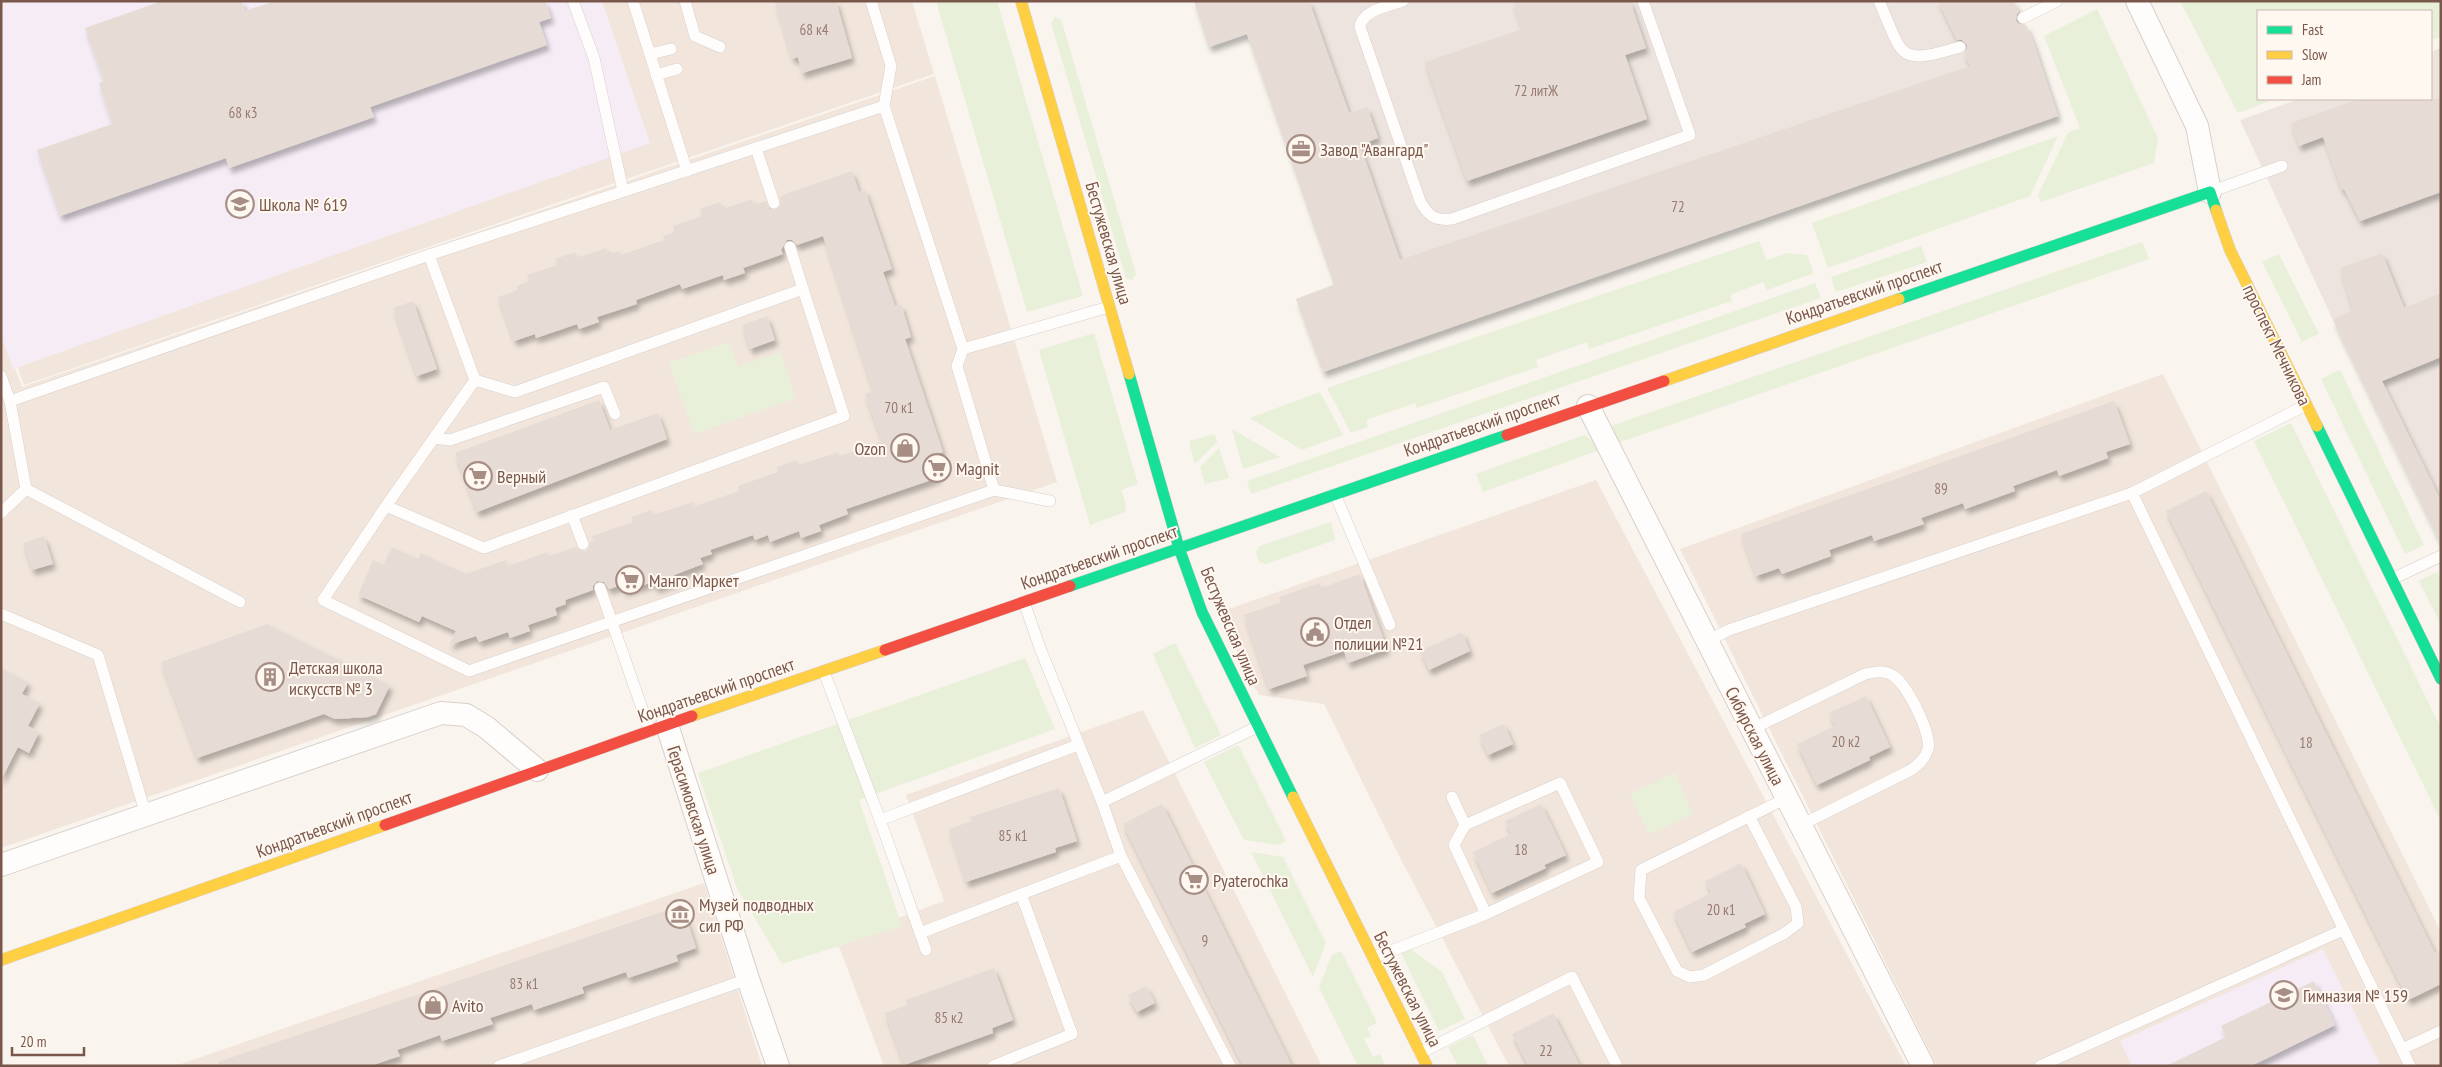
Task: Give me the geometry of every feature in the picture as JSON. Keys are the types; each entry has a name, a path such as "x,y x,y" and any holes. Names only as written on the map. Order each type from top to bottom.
{"street":[{"name":"Бестужевская улица","path":"1021,1 1179,548 1202,612 1257,727 1427,1066"},
{"name":"проспект Мечникова","path":"2137,1 2197,126 2210,192 2230,250 2440,675"},
{"name":"Кондратьевский проспект","path":"1,960 537,770 2210,192"},
{"name":"Сибирская улица","path":"1588,406 1923,1066"},
{"path":"1,865 441,713 466,715 486,727 537,770"},
{"name":"Герасимовская улица","path":"659,728 778,1066"}],"lane":[{"path":"573,1 594,58 623,192"},
{"path":"633,1 686,171"},
{"path":"685,1 695,36 720,48"},
{"path":"871,1 891,66 884,106 963,348 957,366 994,490"},
{"path":"1403,1 1368,14 1361,21 1360,27 1420,201 1432,218 1442,220 1452,219 1690,135 1643,1"},
{"path":"1879,1 1899,47 1905,54 1914,57 1924,57 1960,47"},
{"path":"2023,18 2052,2"},
{"path":"650,54 671,49"},
{"path":"656,75 677,70"},
{"path":"10,401 429,255 884,106"},
{"path":"756,148 774,203"},
{"path":"2210,192 2282,166"},
{"path":"386,506 484,548 844,416 790,247"},
{"path":"429,255 475,380"},
{"path":"475,380 515,392 803,289"},
{"path":"963,348 1109,307"},
{"path":"1,376 10,401 26,489"},
{"path":"475,380 386,506 323,600 469,671 994,490 1050,501"},
{"path":"434,438 450,440 604,387 615,414"},
{"path":"1707,641 1729,630 2132,493 2306,405"},
{"path":"1,513 26,489"},
{"path":"26,489 240,602"},
{"path":"2132,493 2410,1066"},
{"path":"1335,494 1390,625"},
{"path":"572,515 584,544"},
{"path":"2392,580 2441,556"},
{"path":"600,588 611,621 659,728"},
{"path":"1024,602 1078,745 1102,802 1121,856 1230,1066"},
{"path":"1,614 98,655 146,815"},
{"path":"1752,729 1865,674 1878,671 1891,674 1902,682 1928,732 1928,748 1921,763 1911,770 1801,825"},
{"path":"824,672 880,820 926,950"},
{"path":"1102,802 1257,727"},
{"path":"880,820 1078,745"},
{"path":"1373,958 1486,914 1598,862 1560,783 1465,825 1454,845 1486,914"},
{"path":"1452,798 1465,825"},
{"path":"1749,816 1796,907 1798,923 1785,933 1704,975 1690,976 1677,971 1640,898 1641,870 1749,816 1787,798"},
{"path":"920,933 1121,856"},
{"path":"992,1066 1072,1034 1022,894"},
{"path":"2040,1066 2343,930"},
{"path":"1420,1053 1572,977 1617,1066"},
{"path":"499,1066 748,979"},
{"path":"2402,1049 2441,1032"}],"shaded area":[{"name":"Школа № 619","path":"1,1 912,1 934,74 24,385 1,321"},
{"name":"Школа № 619","path":"1,1 602,1 650,143 13,369 1,336"},
{"path":"1194,1 2014,1 2033,41 2058,116 1323,372 1296,299 1334,284 1247,34 1209,47"},
{"path":"2441,48 2441,544 2333,320 2240,120 2296,100 2432,100 2432,52"},
{"path":"935,76 1057,482 1,848 1,330 22,387"},
{"path":"2163,374 2441,932 2441,1066 1937,1066 1680,549"},
{"path":"1596,480 1906,1066 1509,1066 1393,844 1324,704 1259,695 1243,667 1223,611"},
{"path":"1143,710 1322,1066 884,1066 837,941 944,901 906,795"},
{"path":"704,883 762,1066 175,1066"},
{"name":"Гимназия № 159","path":"2323,949 2381,1066 2132,1066 2120,1041"}],"green space":[{"path":"936,1 997,1 1083,296 1027,312"},
{"path":"2180,1 2441,1 2441,37 2432,40 2432,10 2257,10 2257,100 2272,100 2238,113"},
{"path":"2097,9 2158,138 2154,163 2041,202 2038,195 2068,133 2080,128 2044,36"},
{"path":"1055,17 1061,19 1136,274 1132,280 1126,278 1051,23"},
{"path":"2058,136 2030,196 1828,268 1812,223"},
{"path":"1759,241 1767,260 1788,253 1807,255 1814,273 1767,290 1763,282 1730,295 1732,301 1589,349 1587,342 1536,360 1538,367 1417,408 1415,403 1366,420 1368,427 1351,433 1327,388"},
{"path":"2142,242 2149,259 1618,443 1611,426"},
{"path":"1921,246 1927,262 1836,292 1831,277"},
{"path":"2279,254 2319,334 2302,342 2262,262"},
{"path":"1815,283 1821,298 1251,494 1247,481"},
{"path":"1094,333 1138,484 1121,490 1126,504 1125,512 1090,525 1039,350"},
{"path":"729,342 738,367 780,352 796,398 694,434 669,363"},
{"path":"2340,370 2424,545 2405,554 2321,379"},
{"path":"1320,392 1343,435 1302,450 1250,418"},
{"path":"2291,423 2441,728 2441,821 2254,441"},
{"path":"1232,429 1280,457 1243,469"},
{"path":"1215,434 1217,442 1195,464 1189,441"},
{"path":"1585,435 1602,449 1483,492 1476,474"},
{"path":"1219,448 1229,478 1205,484 1200,467"},
{"path":"1331,522 1335,540 1266,564 1259,562 1256,552 1260,546"},
{"path":"2437,572 2441,579 2441,625 2419,581"},
{"path":"1175,643 1221,735 1195,748 1153,654"},
{"path":"1025,658 1055,729 859,800 902,926 782,964 737,888 698,773"},
{"path":"1238,745 1286,841 1278,845 1244,840 1204,762"},
{"path":"1675,773 1693,814 1649,834 1630,794"},
{"path":"1251,852 1283,857 1326,943 1313,977"},
{"path":"1410,949 1442,972 1465,1019 1439,1031 1401,953"},
{"path":"1341,951 1377,1023 1367,1028 1371,1036 1364,1039 1373,1057 1380,1054 1385,1066 1358,1066 1319,987 1332,955"},
{"path":"1473,1035 1488,1066 1458,1066 1448,1047"}],"building":[{"path":"162,1 242,1 245,11 275,1 545,1 551,18 539,22 547,45 370,107 374,117 229,168 226,158 60,216 37,150 112,124 99,83 104,81 85,28"},
{"path":"775,1 836,1 852,58 802,73 798,57 792,59"},
{"path":"1194,1 1309,1 1349,113 1367,107 1378,138 1360,145 1400,260 1970,66 1964,53 1967,45 1962,40 1957,40 1938,1 2014,1 2019,12 2016,21 2019,24 2026,25 2058,116 1323,372 1296,299 1335,285 1247,34 1209,47"},
{"path":"1513,1 1630,1 1646,48 1625,55 1647,119 1467,181 1425,62 1522,29"},
{"path":"2441,99 2441,192 2360,221 2344,189 2342,190 2323,137 2299,146 2291,123 2356,100"},
{"path":"852,171 859,192 865,190 892,269 883,272 895,306 901,304 911,337 905,339 943,452 937,454 942,468 937,478 846,509 848,514 819,525 821,531 801,538 799,531 770,542 768,535 755,540 753,535 710,550 712,554 700,558 703,564 674,575 676,581 656,588 653,582 624,591 622,585 609,589 604,582 597,581 593,586 593,590 565,600 566,604 555,608 557,615 528,625 530,631 510,638 508,632 479,642 476,636 449,645 456,631 422,616 419,622 358,595 373,560 383,565 392,547 418,559 421,553 466,574 506,560 508,566 547,552 549,556 576,547 579,550 585,551 589,548 590,542 594,541 592,536 633,522 631,517 652,510 653,515 693,502 695,506 739,491 738,486 778,472 777,467 797,460 799,465 838,452 840,456 882,441 865,394 873,391 823,236 797,245 792,240 787,240 781,250 783,254 743,268 745,273 724,280 723,275 682,289 680,284 636,300 637,304 597,317 599,322 579,329 577,324 536,338 535,334 514,341 498,297 518,290 517,286 530,281 527,275 557,265 555,259 575,252 577,258 606,248 608,255 620,251 621,255 664,240 663,236 675,232 673,226 702,216 700,209 720,202 723,209 752,199 754,205 766,201 769,209 776,210 781,205 780,197"},
{"path":"2382,253 2404,308 2441,293 2441,357 2382,381 2441,501 2441,544 2333,320 2353,310 2340,268"},
{"path":"413,301 437,369 417,376 393,308"},
{"path":"767,316 775,340 750,349 742,325"},
{"path":"599,400 610,430 658,413 667,439 477,512 455,453"},
{"path":"2114,401 2130,444 2106,452 2108,458 2059,476 2057,470 2013,486 2015,491 1965,509 1963,503 1921,518 1924,524 1874,541 1872,535 1829,550 1831,556 1782,574 1779,568 1756,576 1741,534"},
{"path":"2206,491 2435,953 2441,951 2441,984 2408,1000 2166,511"},
{"path":"44,536 53,564 32,570 23,543"},
{"name":"Отдел полиции №21","path":"1360,574 1387,649 1348,663 1344,651 1303,665 1307,676 1269,689 1244,615 1281,602 1279,597 1319,583 1321,588"},
{"name":"Детская школа искусств № 3","path":"267,624 390,685 376,714 368,717 335,719 324,714 197,758 161,662"},
{"path":"1462,632 1470,651 1429,670 1420,651"},
{"path":"1,668 28,682 22,694 40,703 28,726 39,732 29,753 18,747 1,780"},
{"path":"1866,696 1890,747 1869,757 1870,760 1817,785 1797,744 1835,726 1829,713"},
{"path":"1504,724 1513,744 1488,755 1479,735"},
{"path":"1059,788 1077,841 1055,848 1056,852 966,882 949,829 972,821 970,817"},
{"path":"1162,804 1292,1066 1243,1066 1165,909 1123,824"},
{"path":"1541,804 1566,855 1544,865 1546,868 1492,893 1473,852 1511,834 1505,821"},
{"path":"1741,863 1765,914 1744,924 1746,927 1692,952 1673,912 1711,893 1705,881"},
{"path":"682,905 696,948 676,955 678,961 628,978 626,972 582,987 584,993 534,1010 532,1004 490,1018 493,1024 442,1041 440,1035 397,1050 400,1056 370,1066 219,1066 218,1062"},
{"path":"994,968 1013,1020 992,1028 993,1033 904,1065 885,1013 908,1005 906,1000"},
{"path":"2314,981 2335,1025 2251,1066 2166,1066 2226,1037 2221,1026"},
{"path":"1146,986 1155,1003 1137,1012 1128,995"},
{"path":"1553,1013 1580,1066 1528,1066 1512,1034"}],"traffic: fast":[{"path":"1899,299 2210,192 2216,210"},
{"path":"1129,374 1179,548 1202,612 1293,797"},
{"path":"2317,426 2441,679"},
{"path":"1070,586 1507,435"}],"traffic: slow":[{"path":"1021,1 1129,374"},
{"path":"2216,210 2230,250 2317,426"},
{"path":"1664,381 1899,299"},
{"path":"692,716 885,650"},
{"path":"1293,797 1427,1066"},
{"path":"1,960 385,825"}],"traffic: jam":[{"path":"1507,435 1664,381"},
{"path":"885,650 1070,586"},
{"path":"385,825 692,716"}],"place":[{"name":"Завод \"Авангард\"","path":"1301,149"},
{"name":"Школа № 619","path":"240,204"},
{"name":"Ozon","path":"905,448"},
{"name":"Magnit","path":"937,468"},
{"name":"Верный","path":"478,476"},
{"name":"Манго Маркет","path":"630,580"},
{"name":"Отдел полиции №21","path":"1315,632"},
{"name":"Детская школа искусств № 3","path":"270,677"},
{"name":"Pyaterochka","path":"1194,880"},
{"name":"Музей подводных сил РФ","path":"680,914"},
{"name":"Гимназия № 159","path":"2284,995"},
{"name":"Avito","path":"433,1005"}]}
